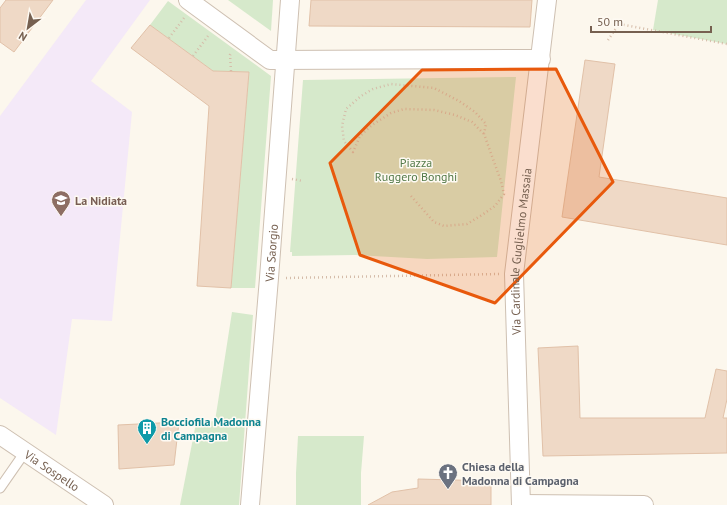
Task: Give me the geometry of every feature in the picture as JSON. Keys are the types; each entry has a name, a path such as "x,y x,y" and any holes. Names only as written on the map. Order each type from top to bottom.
{"street":[{"name":"Via Saorgio","path":"250,505 290,0"},
{"name":"Via Cardinale Guglielmo Massaia","path":"521,504 514,274 547,0"},
{"path":"191,2 270,60 541,59"},
{"name":"Via Sospello","path":"0,435 104,505"},
{"path":"521,504 644,505"}],"lane":[{"path":"0,488 25,452"}],"path":[{"path":"169,38 191,2"},
{"path":"193,56 218,22"},
{"path":"608,40 618,24 727,44"},
{"path":"411,196 434,222 444,226 467,224 495,206 504,194 501,181 484,134 472,122 455,115 434,110 404,109 386,116 372,125 360,136 353,152 344,141 342,126 346,109 361,96 373,89 391,84 434,88 459,101 475,112 486,124 484,134"},
{"path":"269,278 514,274"}],"highlighted area":[{"path":"556,69 613,182 495,303 360,255 330,163 422,70"}],"shaded area":[{"name":"La Nidiata","path":"86,0 150,0 91,81 132,112 112,321 72,319 56,435 0,398 0,116"}],"green space":[{"path":"228,0 273,0 271,31"},
{"path":"658,0 727,0 727,44 653,30"},
{"path":"168,1 271,76 255,288 231,288 249,72 213,71 150,25"},
{"name":"Piazza Ruggero Bonghi","path":"516,77 497,257 427,259 355,255 292,256 292,252 290,252 303,80"},
{"path":"232,312 253,315 239,505 180,505 196,423 215,421"},
{"path":"298,436 364,436 361,473 361,505 296,505"}],"building":[{"path":"6,0 53,0 14,52 0,42 0,8"},
{"path":"311,0 532,0 530,27 309,26"},
{"path":"150,25 213,71 249,72 231,288 197,286 209,106 131,48"},
{"path":"585,60 615,64 599,177 727,198 727,245 562,217"},
{"path":"578,346 580,418 705,418 716,369 727,371 727,399 723,418 727,418 727,453 543,456 538,348"},
{"name":"Bocciofila Madonna di Campagna","path":"179,422 174,465 119,469 118,425"},
{"name":"Chiesa della Madonna di Campagna","path":"418,479 491,481 491,505 368,505 392,492 418,488"}],"place":[{"name":"La Nidiata","path":"61,217"},
{"name":"Bocciofila Madonna di Campagna","path":"147,445"},
{"name":"Chiesa della Madonna di Campagna","path":"448,490"}]}
